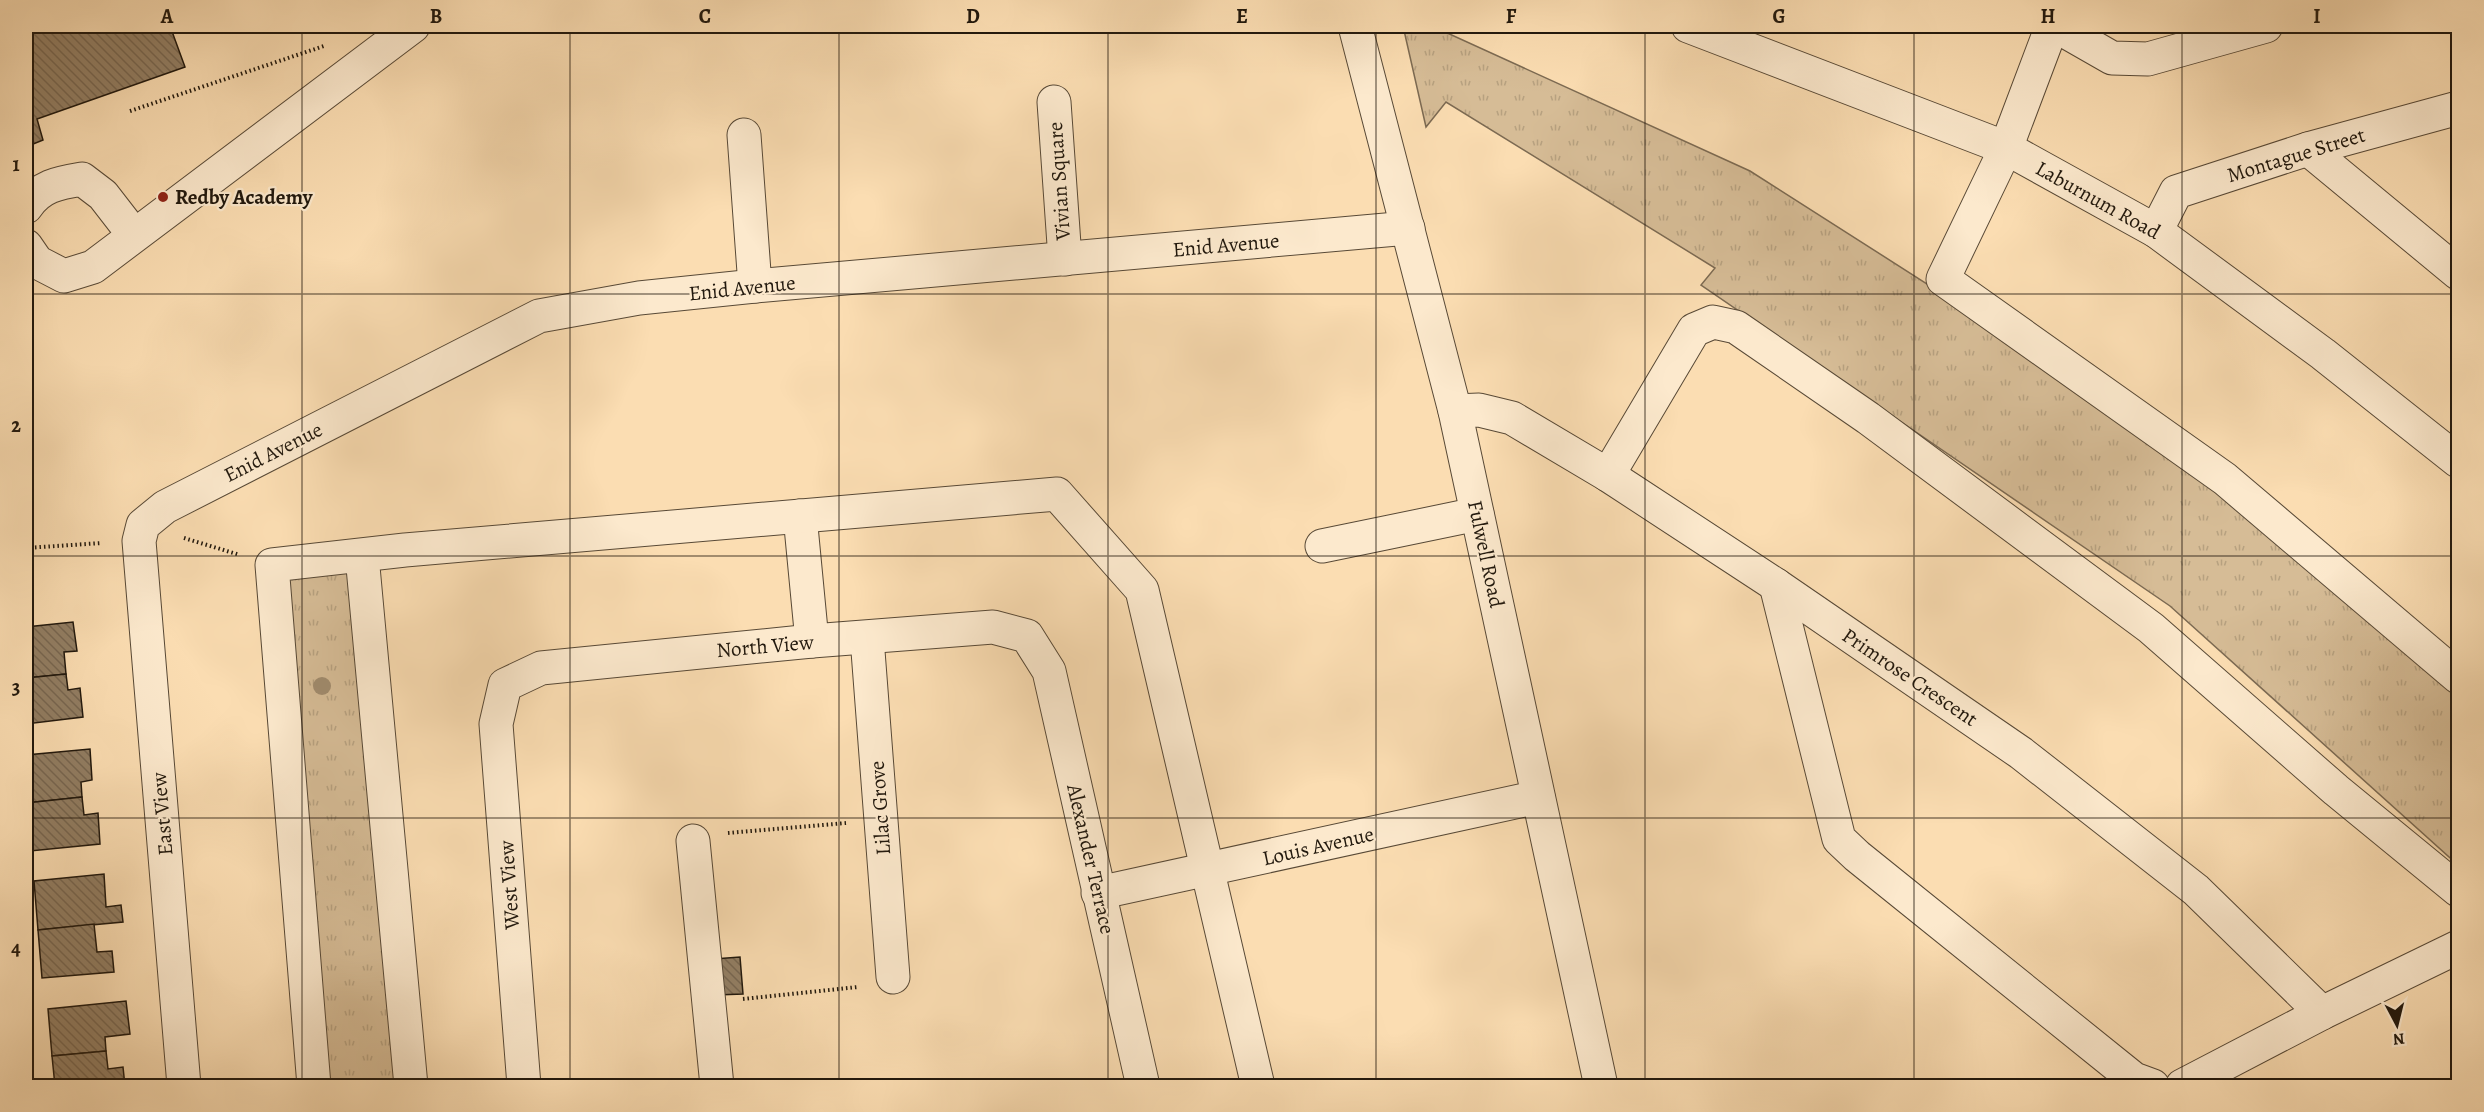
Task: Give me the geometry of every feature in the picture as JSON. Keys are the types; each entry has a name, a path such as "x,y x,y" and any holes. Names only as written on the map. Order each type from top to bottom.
{"street":[{"path":"26,246 37,262 64,276 93,267 414,26"},
{"name":"Fulwell Road","path":"1355,26 1455,411 1601,1086"},
{"name":"Laburnum Road","path":"1688,26 2006,148 2156,231 2323,354 2458,461"},
{"path":"2052,26 2006,148 1943,279 2225,479 2458,677"},
{"path":"2056,26 2112,58 2148,59 2266,26"},
{"name":"Vivian Square","path":"1054,102 1065,259"},
{"name":"Montague Street","path":"2156,231 2176,192 2308,149 2458,108"},
{"path":"744,135 755,286"},
{"path":"2308,149 2446,248 2458,273"},
{"path":"26,207 34,195 58,184 82,179 103,195 134,235"},
{"name":"Enid Avenue","path":"141,533 165,507 539,316 639,298 755,286 1408,228"},
{"path":"1608,475 1694,330 1713,322 1736,327 1868,418 2151,628 2336,790 2458,890"},
{"name":"Primrose Crescent","path":"1455,411 1479,410 1512,418 1608,475 1776,585 2021,753 2196,890 2322,1013"},
{"path":"314,1086 272,565 405,550 1057,495 1142,590 1258,1086"},
{"path":"1322,546 1477,514"},
{"path":"800,516 812,641"},
{"name":"East View","path":"141,533 184,1086"},
{"path":"362,556 411,1086"},
{"path":"1776,585 1839,839 1857,856 2134,1079 2154,1086"},
{"name":"North View","path":"505,685 541,668 812,641 993,627 1027,636"},
{"name":"Alexander Terrace","path":"1027,636 1049,671 1143,1086"},
{"name":"Lilac Grove","path":"867,638 892,977"},
{"name":"West View","path":"505,685 496,724 524,1086"},
{"name":"Louis Avenue","path":"1098,893 1208,871 1538,797"},
{"path":"693,841 717,1086"},
{"path":"2182,1086 2322,1013 2458,947"}],"path":[{"path":"130,111 345,39 362,63"},
{"path":"26,548 141,533 272,565"},
{"path":"693,841 693,836 881,820"},
{"path":"709,1002 893,984 892,977"}],"green space":[{"path":"1403,26 1432,26 1750,171 1960,305 2251,514 2458,694 2458,865 2170,606 1701,285 1715,268 1446,102 1426,127"},
{"path":"362,556 411,1086 314,1086 272,565"}],"building":[{"path":"26,26 170,26 185,67 37,119 43,140 26,147"},
{"path":"73,622 77,651 64,652 66,674 26,678 26,627"},
{"path":"66,674 68,690 80,688 83,717 26,724 26,678"},
{"path":"90,749 92,780 81,782 82,797 26,803 26,755"},
{"path":"82,797 84,815 98,813 100,844 30,851 26,803"},
{"path":"104,874 106,907 121,905 123,922 38,930 34,881"},
{"path":"94,924 97,952 112,951 114,972 42,978 38,930"},
{"path":"740,957 743,994 716,995 714,959"},
{"path":"126,1001 130,1034 105,1037 106,1051 52,1056 48,1009"},
{"path":"106,1051 108,1069 123,1067 125,1086 55,1086 52,1056"}],"place":[{"name":"Redby Academy","path":"163,197"}]}
